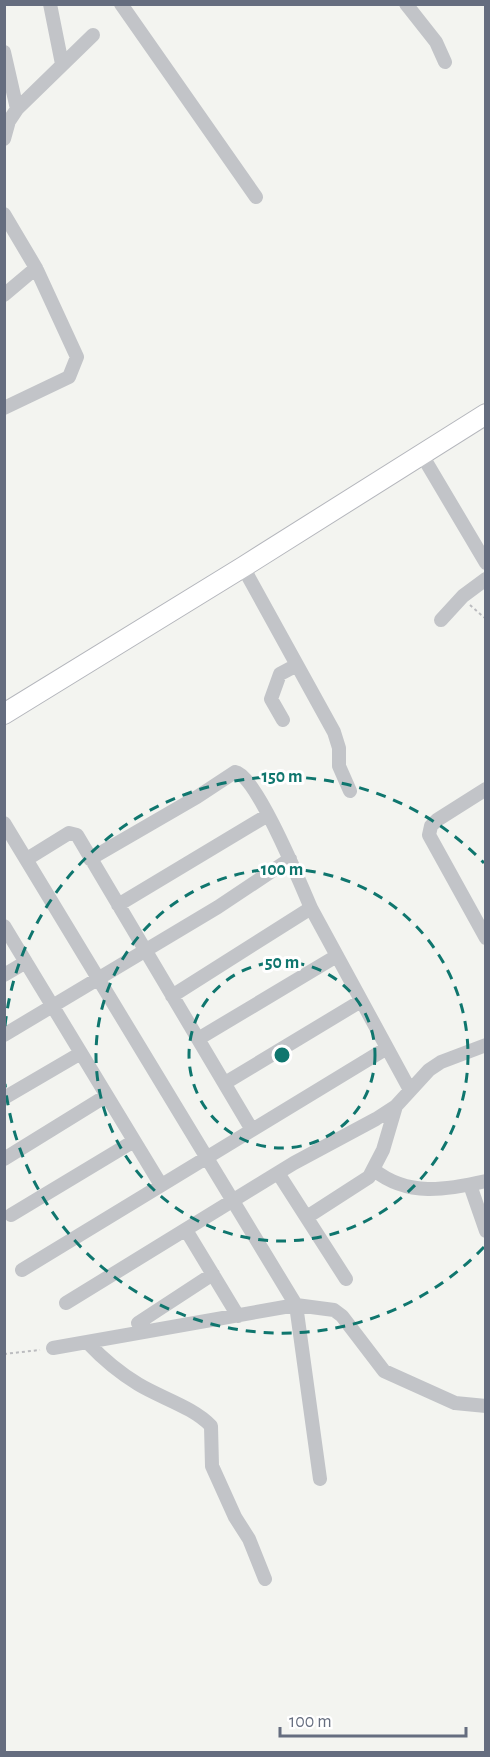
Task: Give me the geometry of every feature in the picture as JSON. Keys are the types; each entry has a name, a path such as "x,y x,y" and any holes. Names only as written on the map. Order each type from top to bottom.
{"street":[{"path":"50,4 62,64"},
{"path":"121,4 256,197"},
{"path":"406,4 436,42 445,62"},
{"path":"6,129 17,109 93,35"},
{"path":"4,52 17,109"},
{"path":"4,214 36,268 76,357 74,368 69,376 4,408"},
{"path":"4,295 36,268"},
{"path":"4,714 486,414"},
{"path":"422,455 486,563"},
{"path":"243,567 334,732 339,748 339,766 350,791"},
{"path":"441,620 463,596 486,579"},
{"path":"284,720 271,699 272,692 280,675 296,666"},
{"path":"90,859 197,797 235,772 243,775 268,815 335,957 410,1090"},
{"path":"486,789 437,820 429,830 442,861 486,938"},
{"path":"118,905 268,815"},
{"path":"4,823 296,1305 320,1479"},
{"path":"27,859 74,833 81,839 90,859 252,1130"},
{"path":"4,1035 218,907 290,860"},
{"path":"172,996 311,908"},
{"path":"4,926 161,1185"},
{"path":"198,1039 335,957"},
{"path":"4,975 26,962"},
{"path":"225,1083 361,1001"},
{"path":"66,1303 278,1173 396,1106 441,1062 486,1045"},
{"path":"22,1270 387,1048"},
{"path":"4,1098 81,1053"},
{"path":"4,1159 106,1096"},
{"path":"307,1217 364,1181 374,1170 383,1150 396,1106"},
{"path":"11,1215 134,1141"},
{"path":"374,1170 395,1183 422,1190 486,1181"},
{"path":"278,1173 346,1279"},
{"path":"470,1185 486,1231"},
{"path":"186,1230 238,1316"},
{"path":"138,1323 213,1274"},
{"path":"53,1348 296,1305 334,1310 342,1316 384,1371 455,1403 486,1406"},
{"path":"88,1343 102,1358 137,1383 211,1426 212,1466 235,1517 249,1539 265,1579"}],"path":[{"path":"463,596 480,616 486,619"},
{"path":"4,1354 53,1348"}]}
